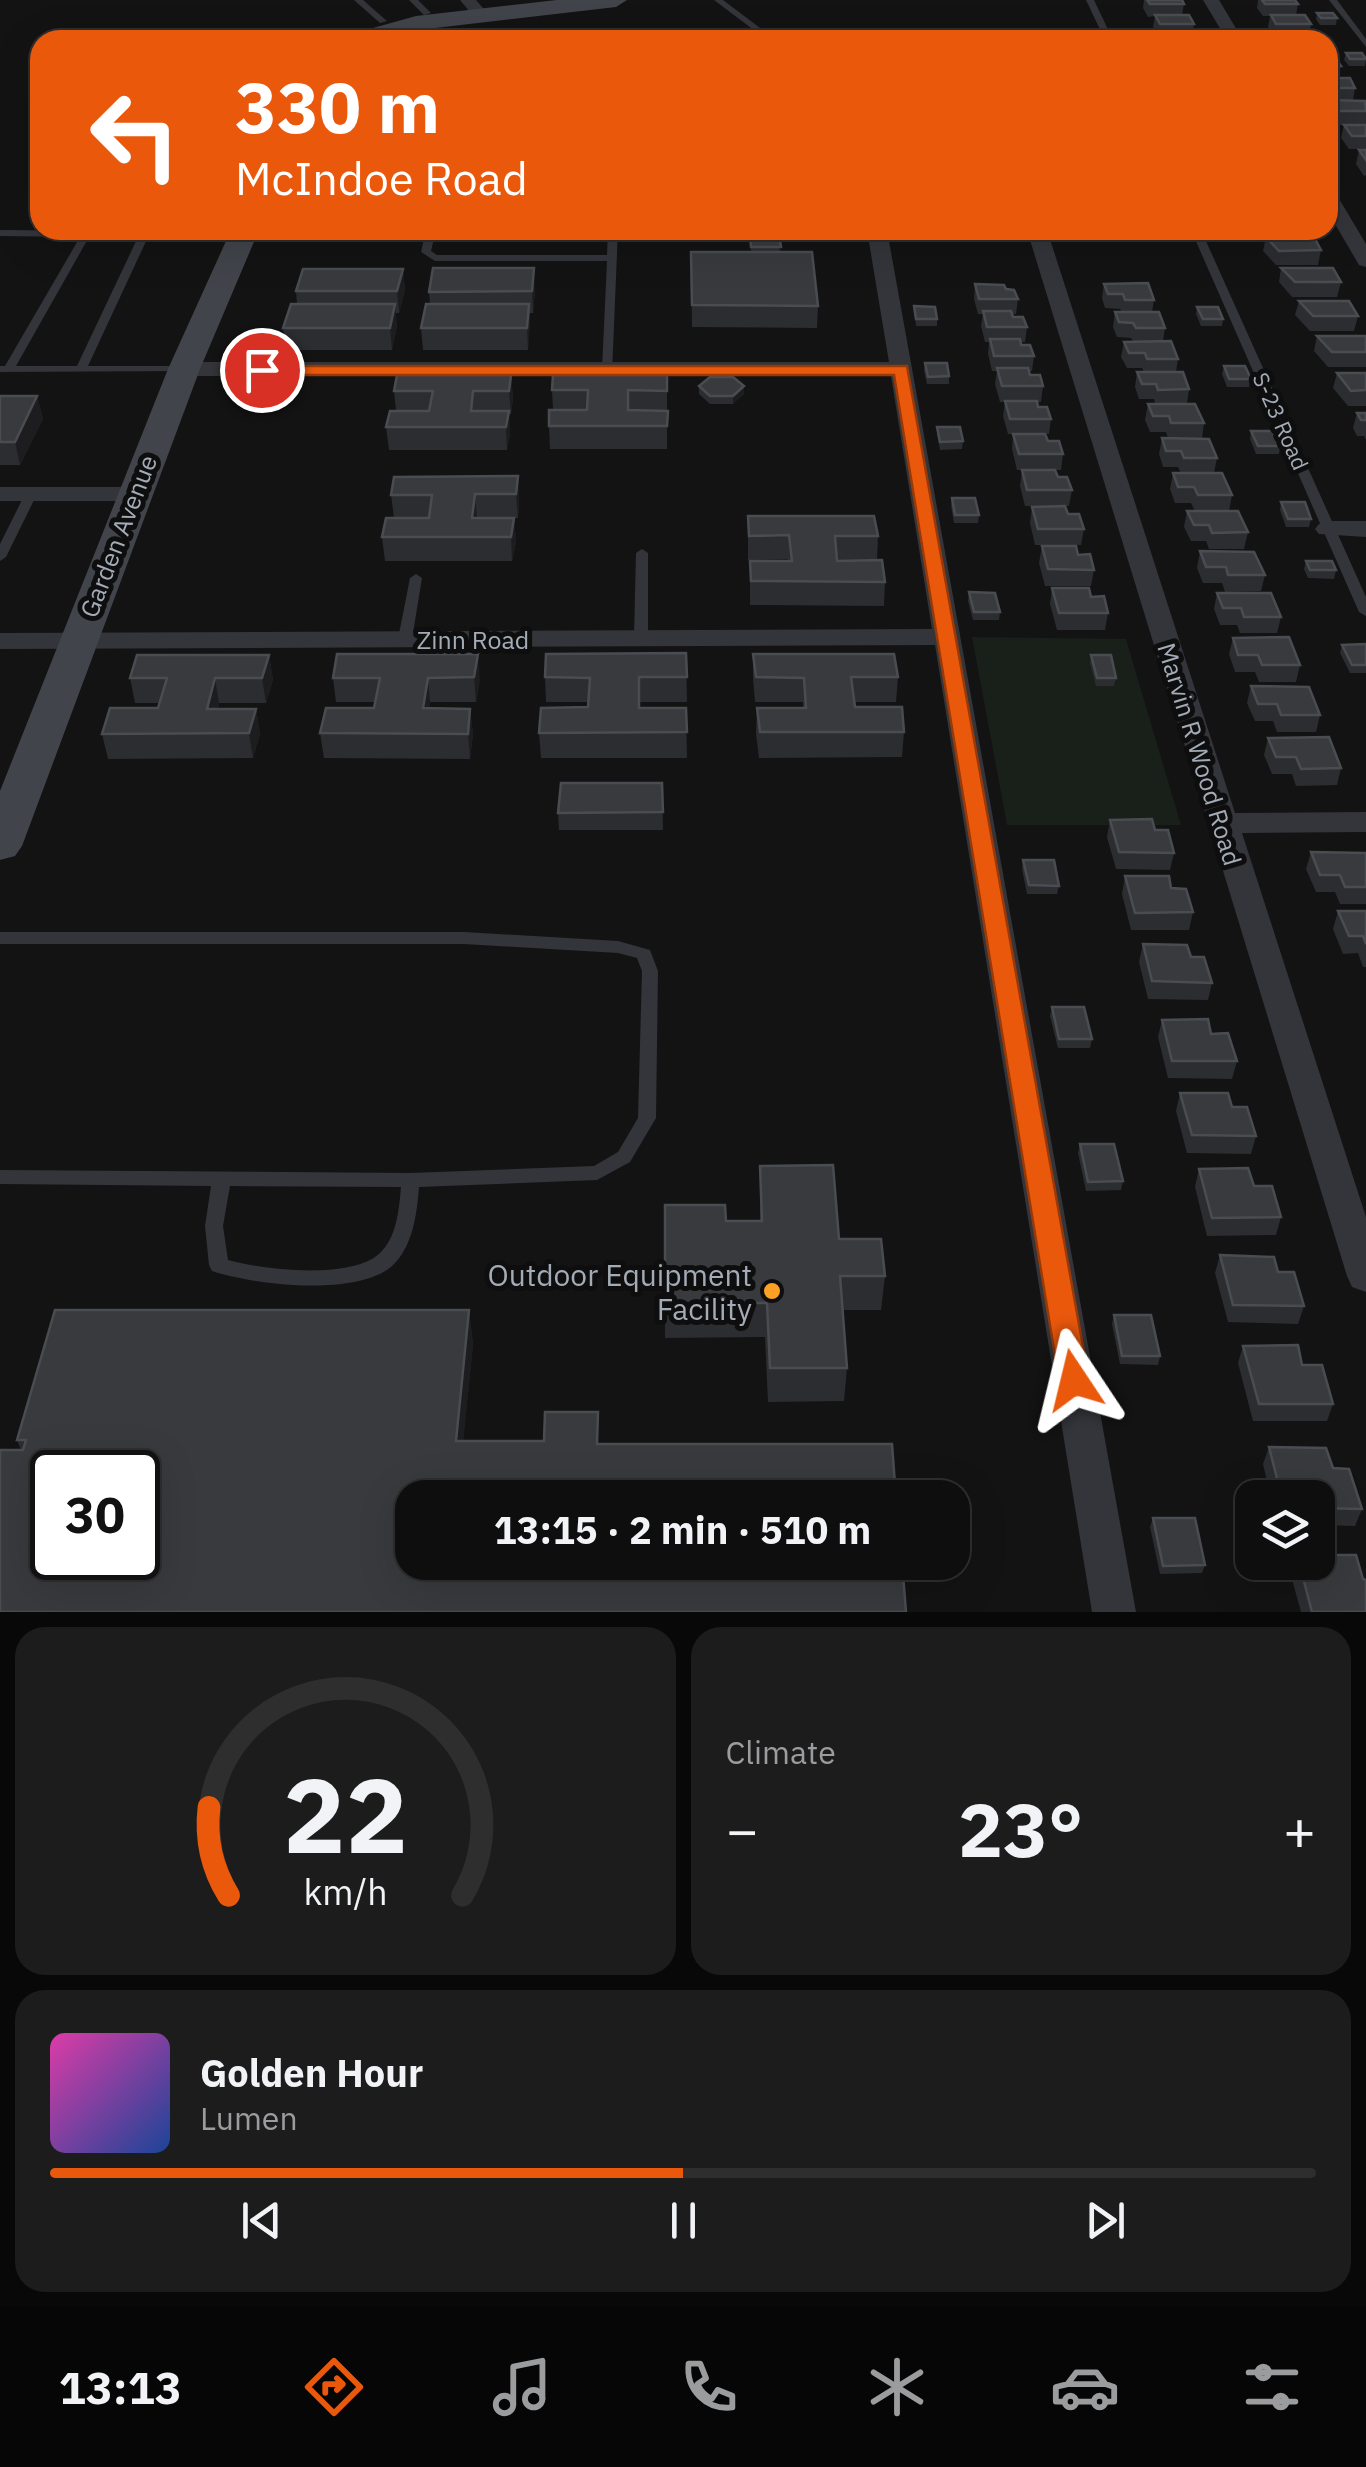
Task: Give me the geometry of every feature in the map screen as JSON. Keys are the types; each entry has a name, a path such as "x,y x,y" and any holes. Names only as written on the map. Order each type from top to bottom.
{"street":[{"path":"386,30 474,7 616,0"},
{"path":"1211,0 1228,30"},
{"path":"1346,224 1366,261"},
{"name":"Garden Avenue","path":"0,846 184,370 241,240"},
{"path":"879,240 1114,1612"},
{"name":"Marvin R Wood Road","path":"1041,240 1366,1276"},
{"path":"184,370 902,370"},
{"path":"0,494 135,494"},
{"path":"1328,529 1366,529"},
{"name":"Zinn Road","path":"0,641 946,637"},
{"path":"1221,823 1366,822"}],"lane":[{"path":"358,0 383,22"},
{"path":"413,0 427,13"},
{"path":"718,0 758,30"},
{"path":"1090,0 1104,30"},
{"path":"1333,0 1366,46"},
{"path":"0,233 30,233"},
{"path":"5,369 82,240"},
{"path":"80,369 142,240"},
{"path":"428,240 426,252 436,258 612,258"},
{"path":"608,370 613,240"},
{"name":"S-23 Road","path":"1200,240 1366,612"},
{"path":"5,369 184,370"},
{"path":"0,556 31,494"},
{"path":"641,637 642,552"},
{"path":"405,639 416,578"},
{"path":"0,938 464,938 618,946 644,954 650,972 647,1118 624,1157 596,1172 411,1180 0,1176"},
{"path":"222,1176 214,1226 219,1266 243,1276 366,1272 385,1262 406,1224 411,1180"}],"shaded area":[{"path":"972,637 1126,639 1181,825 1007,825"}],"building":[{"path":"1147,0 1182,0 1184,4 1150,4"},
{"path":"1262,0 1295,0 1298,4 1265,4"},
{"path":"1317,13 1333,13 1337,18 1321,18"},
{"path":"1155,15 1189,15 1194,24 1160,24"},
{"path":"1271,15 1305,15 1311,24 1276,24"},
{"path":"1346,53 1362,53 1366,59 1350,59"},
{"path":"1338,78 1350,78 1355,88 1338,88"},
{"path":"1338,100 1365,101 1366,111 1338,111"},
{"path":"1344,125 1366,125 1366,136 1352,136"},
{"path":"750,240 780,240 781,247 751,247"},
{"path":"1269,240 1316,240 1321,250 1279,251"},
{"path":"691,252 812,252 818,306 692,305"},
{"path":"433,268 534,268 532,291 429,292"},
{"path":"1281,268 1333,268 1341,282 1295,282"},
{"path":"303,269 403,269 397,291 296,291"},
{"path":"1148,283 1154,300 1125,300 1123,294 1108,294 1104,284"},
{"path":"975,284 1004,285 1014,290 1018,299 979,299"},
{"path":"1299,301 1349,301 1358,316 1313,316"},
{"path":"291,304 395,304 390,328 283,328"},
{"path":"426,304 529,304 527,328 421,328"},
{"path":"914,306 935,307 937,319 916,319"},
{"path":"1197,307 1218,307 1223,319 1203,319"},
{"path":"983,311 1011,311 1013,317 1023,317 1027,327 987,327"},
{"path":"1115,312 1159,312 1165,328 1136,328 1133,323 1119,322"},
{"path":"1317,336 1366,336 1366,352 1332,352"},
{"path":"990,339 1020,339 1021,345 1030,345 1034,356 994,356"},
{"path":"1171,341 1178,359 1147,359 1145,353 1129,353 1124,342"},
{"path":"925,363 947,363 949,376 928,377"},
{"path":"1224,366 1245,366 1251,379 1229,379"},
{"path":"997,368 1028,368 1030,375 1040,375 1043,386 1002,386"},
{"path":"1137,372 1183,372 1189,389 1158,390 1156,384 1142,384"},
{"path":"1337,373 1366,373 1366,390 1351,391"},
{"path":"397,375 511,375 509,391 473,391 471,411 509,411 506,427 386,427 390,411 429,411 433,391 394,391"},
{"path":"553,375 667,375 667,391 628,390 628,410 668,411 667,426 549,426 549,410 587,410 588,390 552,390"},
{"path":"710,377 733,377 744,386 733,396 710,396 699,386"},
{"path":"0,396 37,396 15,442 0,442"},
{"path":"1005,401 1037,401 1038,407 1047,407 1051,419 1010,419"},
{"path":"1148,404 1195,404 1204,423 1171,423 1169,416 1153,416"},
{"path":"937,427 960,427 963,441 940,442"},
{"path":"1251,431 1273,431 1280,446 1258,446"},
{"path":"1013,434 1045,434 1048,441 1059,441 1063,454 1019,454"},
{"path":"1162,438 1209,439 1217,458 1184,458 1181,451 1166,451"},
{"path":"1022,470 1055,470 1058,477 1067,477 1072,490 1027,490"},
{"path":"1173,473 1222,473 1232,495 1198,495 1194,487 1178,487"},
{"path":"518,476 516,494 475,494 472,518 514,518 511,537 382,537 386,518 429,518 432,495 391,495 394,477"},
{"path":"952,498 975,498 979,515 955,515"},
{"path":"1281,502 1305,502 1311,519 1288,519"},
{"path":"1065,506 1068,514 1079,514 1084,529 1038,529 1032,507"},
{"path":"1187,511 1238,511 1248,532 1212,533 1209,525 1194,525"},
{"path":"748,516 874,516 878,536 835,536 837,561 882,560 885,582 751,581 750,561 792,561 789,535 749,536"},
{"path":"1042,546 1076,546 1078,555 1090,554 1094,570 1048,569"},
{"path":"1200,551 1254,552 1265,575 1228,575 1226,567 1206,567"},
{"path":"1306,561 1332,561 1336,570 1310,570"},
{"path":"1052,588 1089,588 1091,597 1104,596 1108,613 1059,613"},
{"path":"969,592 995,593 1000,612 974,612"},
{"path":"1217,593 1271,593 1281,617 1244,617 1241,608 1223,608"},
{"path":"1289,637 1300,665 1262,665 1258,655 1238,655 1233,638"},
{"path":"1366,644 1366,665 1352,665 1342,645"},
{"path":"686,653 687,677 639,677 639,708 686,708 687,732 539,733 541,708 588,707 590,678 545,677 546,654"},
{"path":"337,654 478,654 474,677 428,678 423,708 470,709 468,734 320,733 326,708 374,708 380,678 333,678"},
{"path":"753,654 894,654 898,677 851,677 855,707 902,707 904,732 760,732 757,708 806,708 804,678 756,677"},
{"path":"137,655 269,655 262,678 215,678 207,709 256,709 249,733 102,734 110,708 158,708 167,678 130,678"},
{"path":"1091,655 1111,655 1116,678 1097,678"},
{"path":"1251,686 1309,687 1320,715 1281,715 1277,704 1258,704"},
{"path":"1329,737 1341,768 1301,769 1296,757 1276,757 1268,738"},
{"path":"561,783 662,783 663,812 558,813"},
{"path":"1152,819 1155,830 1168,830 1174,853 1119,852 1110,820"},
{"path":"1311,852 1366,853 1366,887 1345,887 1340,875 1320,875"},
{"path":"1023,860 1054,860 1059,886 1029,885"},
{"path":"1125,876 1169,876 1171,888 1186,889 1193,912 1135,913"},
{"path":"1338,911 1366,911 1366,944 1363,936 1349,936"},
{"path":"1143,944 1187,945 1191,957 1204,957 1212,983 1152,981"},
{"path":"1052,1007 1084,1007 1092,1039 1059,1039"},
{"path":"1208,1019 1211,1034 1228,1033 1237,1061 1172,1061 1162,1020"},
{"path":"1180,1093 1228,1093 1232,1107 1247,1107 1256,1136 1192,1135"},
{"path":"1080,1144 1114,1144 1123,1181 1088,1182"},
{"name":"Outdoor Equipment Facility","path":"833,1165 839,1239 881,1239 885,1276 840,1276 847,1368 770,1368 767,1303 665,1304 665,1205 725,1205 726,1221 762,1221 760,1166"},
{"path":"1248,1168 1254,1186 1272,1186 1281,1217 1212,1218 1199,1169"},
{"path":"1220,1255 1274,1257 1278,1272 1294,1272 1304,1306 1233,1305"},
{"path":"55,1310 469,1310 456,1441 544,1441 545,1412 598,1412 597,1444 892,1444 895,1480 395,1480 395,1580 903,1580 906,1612 0,1612 0,1450 23,1450 26,1440 17,1440"},
{"path":"1114,1315 1151,1315 1160,1356 1122,1356"},
{"path":"1298,1345 1302,1365 1322,1365 1333,1404 1259,1404 1243,1346"},
{"path":"1269,1447 1326,1448 1333,1468 1349,1469 1362,1509 1335,1508 1335,1480 1277,1480"},
{"path":"1153,1518 1195,1518 1205,1565 1163,1566"},
{"path":"1335,1555 1356,1555 1366,1580 1366,1612 1312,1612 1304,1580 1335,1580"}],"place":[{"name":"Outdoor Equipment Facility","path":"772,1291"}],"route":[{"path":"262,370 902,370 932,528 946,637 1074,1380"}]}
